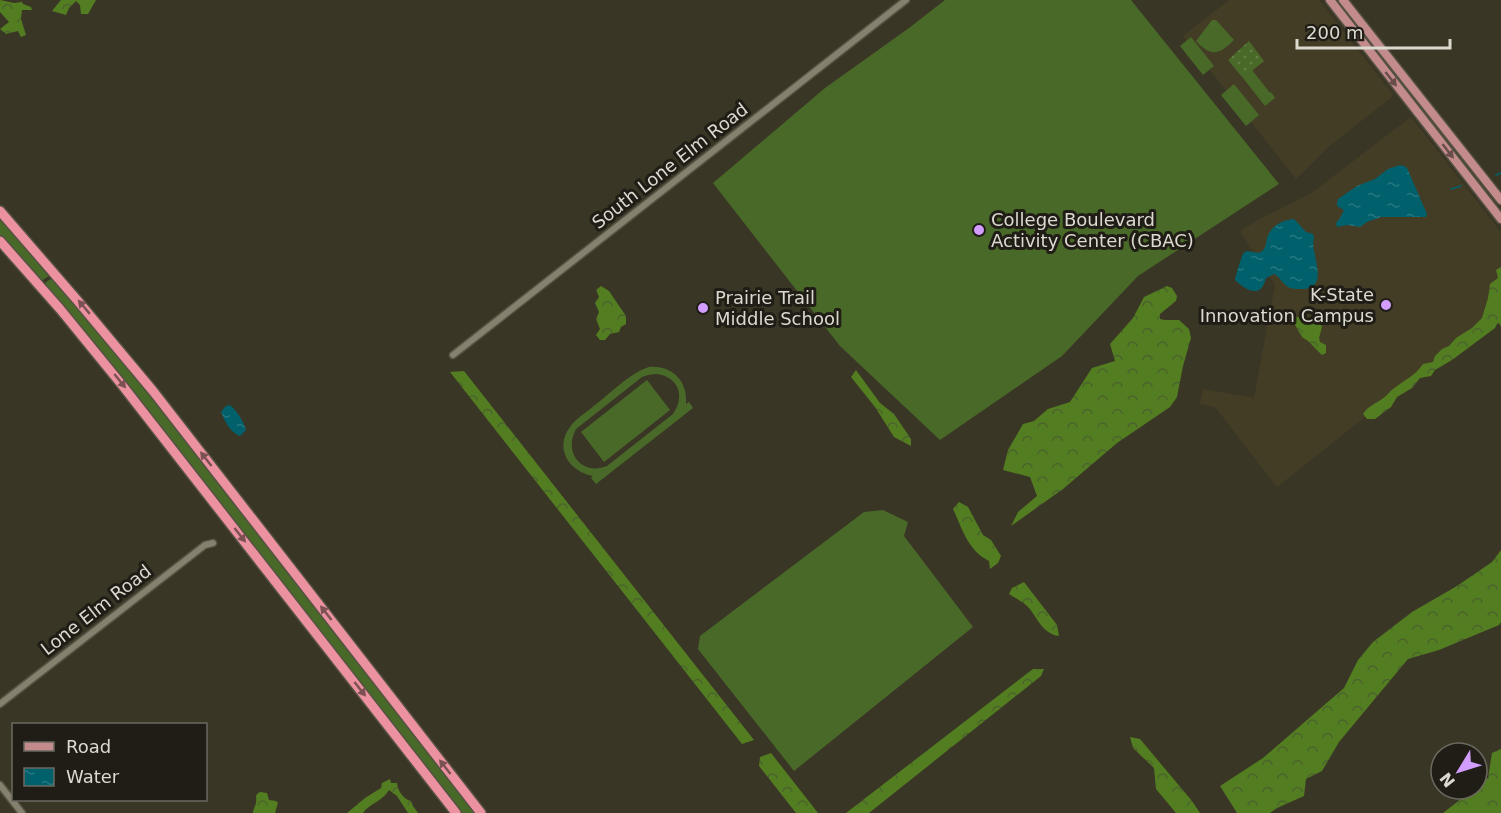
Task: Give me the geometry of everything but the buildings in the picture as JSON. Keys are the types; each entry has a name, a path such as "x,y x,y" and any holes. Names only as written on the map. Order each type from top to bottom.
{"highway":[{"path":"0,211 153,391 481,813"},
{"path":"0,241 60,309 122,385 456,813"}],"main road":[{"path":"1330,0 1501,219"},
{"path":"1343,0 1501,200"}],"street":[{"name":"South Lone Elm Road","path":"453,355 906,0"},
{"name":"Lone Elm Road","path":"0,704 155,583 206,545 213,543"},
{"path":"0,785 12,800"},
{"path":"13,801 22,813"}],"shaded area":[{"path":"1229,0 1319,0 1392,93 1392,97 1332,144 1296,179 1183,36"},
{"name":"K-State Innovation Campus","path":"1411,117 1501,232 1501,309 1277,487 1215,407 1200,404 1203,389 1254,398 1275,285 1240,231 1310,194"}],"green space":[{"path":"0,0 22,2 31,7 32,10 22,10 21,19 26,35 21,37 18,31 6,34 0,29 9,22 0,12"},
{"path":"61,0 96,0 88,14 81,14 80,5 76,1 66,15 52,11"},
{"name":"College Boulevard Activity Center (CBAC)","path":"945,0 1131,0 1279,184 1138,276 1062,356 940,440 840,346 713,183 825,88"},
{"path":"1212,20 1216,20 1234,40 1224,49 1215,52 1206,50 1196,41"},
{"path":"1191,37 1214,66 1203,75 1180,46"},
{"path":"1249,41 1264,61 1243,78 1228,60"},
{"path":"1252,70 1275,98 1265,106 1243,78"},
{"path":"1234,84 1259,115 1246,126 1221,95"},
{"path":"0,218 48,272 49,276 43,280 40,279 0,235"},
{"path":"1501,267 1501,327 1499,323 1497,324 1495,328 1452,360 1435,370 1431,376 1420,378 1412,388 1397,397 1391,407 1375,419 1367,419 1363,414 1367,409 1423,364 1433,362 1442,349 1449,346 1482,318 1490,284 1498,278 1496,270"},
{"path":"51,279 137,379 476,813 461,813 176,446 46,287 46,282"},
{"path":"601,286 609,291 626,316 626,324 619,332 610,334 605,340 600,340 596,335 600,329 596,319 599,312 595,303 599,297 596,290"},
{"path":"1167,286 1172,288 1177,296 1176,301 1160,314 1160,319 1179,320 1189,329 1191,338 1177,397 1170,407 1117,443 1063,489 1011,526 1018,512 1037,496 1030,477 1003,470 1008,450 1023,424 1034,421 1048,409 1070,402 1092,368 1115,361 1110,344 1133,318 1144,297"},
{"path":"1290,315 1319,318 1322,327 1319,338 1320,342 1326,345 1326,353 1322,355 1302,337 1291,321 1276,323 1278,317"},
{"path":"657,367 677,376 684,388 686,404 689,402 693,408 596,484 591,478 593,476 577,470 566,458 563,443 565,435 578,418 628,378 642,370","holes":["656,374 664,376 678,388 679,400 673,414 607,466 590,468 577,460 572,446 576,429 642,377"]},
{"path":"856,370 880,403 894,414 911,439 911,446 894,437 875,407 851,377"},
{"path":"464,371 754,740 742,744 450,372"},
{"path":"647,380 670,410 604,462 581,432"},
{"path":"959,502 968,507 983,535 991,540 1001,556 998,563 990,569 989,561 976,551 963,531 953,509"},
{"path":"883,510 908,522 904,536 973,627 794,771 698,649 700,636 864,512"},
{"path":"1501,550 1501,622 1499,625 1439,650 1408,659 1339,742 1322,771 1306,779 1304,796 1270,813 1237,813 1220,786 1263,758 1344,688 1358,660 1373,642 1412,612 1457,586 1492,562"},
{"path":"1024,582 1057,625 1059,636 1045,629 1027,606 1009,594 1012,588"},
{"path":"1033,669 1044,669 1041,676 869,813 846,813"},
{"path":"1130,737 1140,739 1200,813 1176,813 1156,789 1154,768 1133,748"},
{"path":"1501,749 1501,813 1443,813 1458,801 1489,801 1489,772 1492,753"},
{"path":"771,753 818,813 796,813 759,766 760,757"},
{"path":"390,779 391,783 397,783 401,794 411,801 418,813 408,813 397,796 389,790 363,813 347,813 381,788 382,783"},
{"path":"260,792 267,793 269,800 278,803 275,813 253,813 256,795"}],"water":[{"path":"1400,165 1407,168 1427,214 1426,217 1381,217 1360,227 1347,225 1337,227 1336,223 1344,210 1337,206 1338,199 1357,186 1375,179 1388,169"},
{"path":"1294,219 1306,232 1313,234 1318,276 1316,283 1302,289 1291,288 1274,274 1266,278 1261,289 1253,291 1235,280 1243,254 1246,251 1261,252 1274,227 1281,222"},
{"path":"230,405 238,413 246,430 240,436 230,429 221,412"}],"waterway":[{"path":"1496,175 1501,173"},
{"path":"1451,189 1461,186"}],"place":[{"name":"College Boulevard Activity Center (CBAC)","path":"979,230"},
{"name":"K-State Innovation Campus","path":"1386,305"},
{"name":"Prairie Trail Middle School","path":"703,308"}]}
